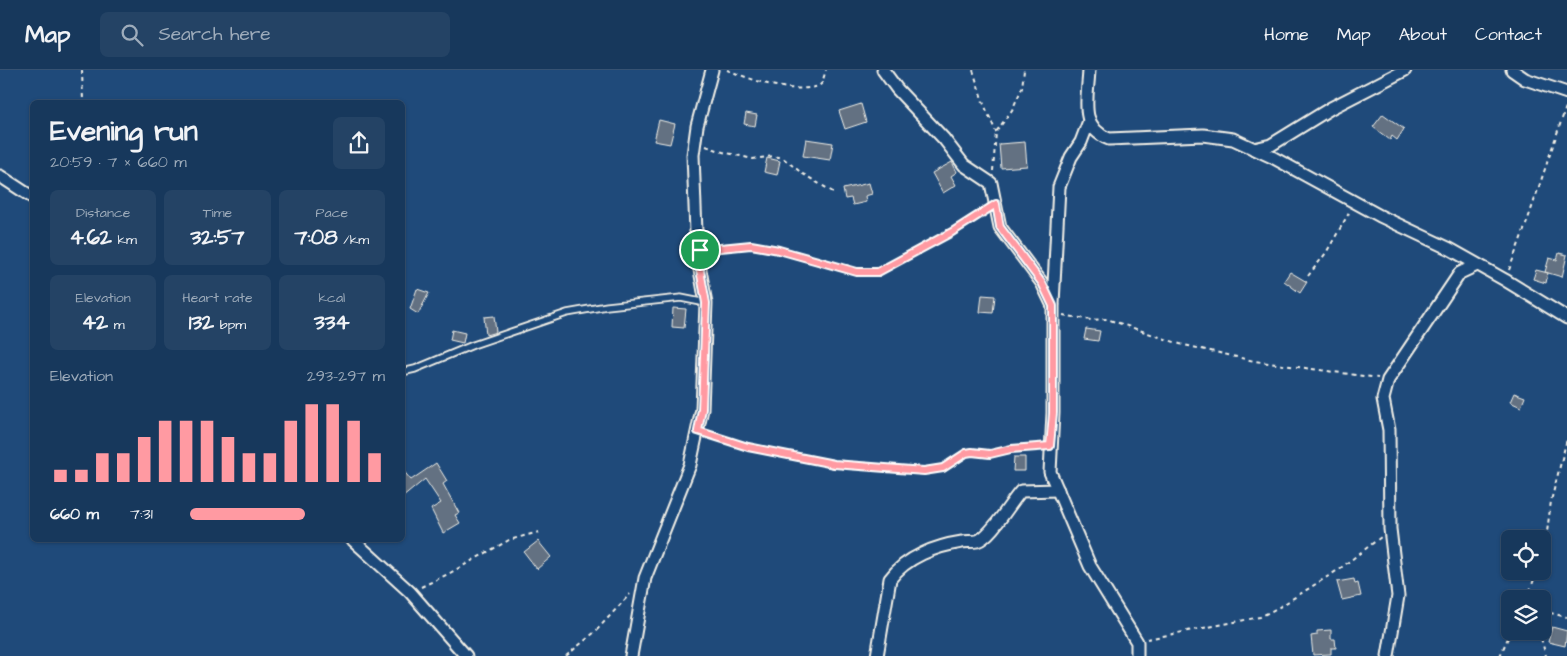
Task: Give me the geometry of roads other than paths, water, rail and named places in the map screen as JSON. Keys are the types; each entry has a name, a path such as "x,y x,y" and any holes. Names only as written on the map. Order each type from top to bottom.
{"street":[{"path":"631,656 645,578 690,465 702,409 706,303 696,232 693,155 712,70"},
{"path":"883,70 897,89 944,139 964,165 991,184 1000,227 1042,283 1053,311"},
{"path":"1089,70 1087,116 1091,127 1098,135 1109,139 1203,135 1233,139 1478,265 1567,318"},
{"path":"1254,149 1271,145 1331,108 1405,70"},
{"path":"1512,70 1525,79 1567,93"},
{"path":"1089,121 1081,142 1070,157 1060,187 1053,311 1053,413 1050,472 1090,566 1137,642 1137,656"},
{"path":"0,176 30,196"},
{"path":"1388,656 1398,596 1390,529 1389,430 1383,399 1388,380 1460,273 1478,265"},
{"path":"877,656 890,579 897,570 923,554 951,544 978,541 990,531 1021,491 1058,490"},
{"path":"355,542 410,592 466,656"}],"lane":[{"path":"405,371 473,345 567,313 607,306 681,298 706,303"}]}
